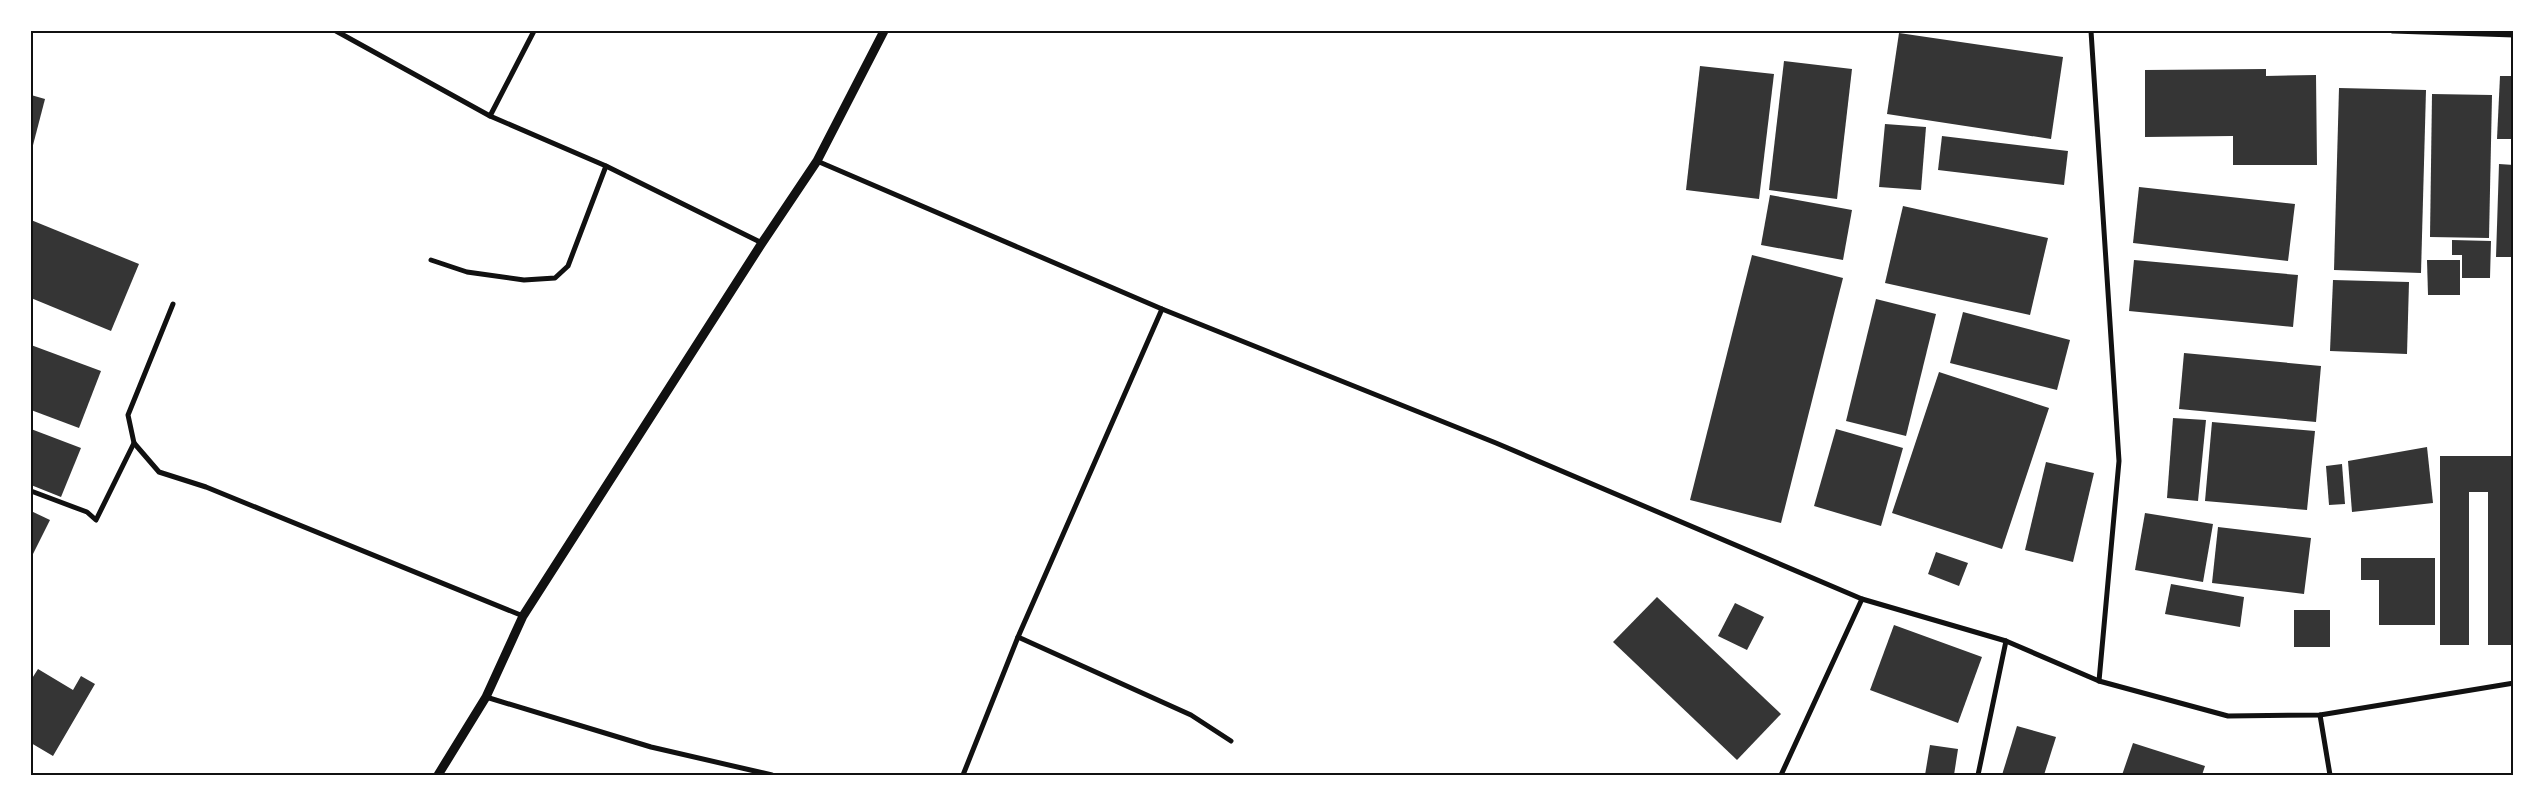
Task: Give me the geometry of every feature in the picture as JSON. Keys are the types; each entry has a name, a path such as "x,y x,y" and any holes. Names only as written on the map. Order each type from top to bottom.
{"street":[{"path":"336,31 490,116 606,166 762,242"},
{"path":"490,116 534,31"},
{"path":"438,775 486,697 523,616 762,242 817,161 884,31"},
{"path":"2091,31 2119,461 2099,681"},
{"path":"2393,31 2514,34"},
{"path":"817,161 1162,309 1496,443 1862,599 2006,641 2099,681 2228,716 2320,715 2514,683"},
{"path":"431,260 467,272 524,280 555,278 568,266 606,166"},
{"path":"173,304 128,415 134,443 159,472 206,487 523,616"},
{"path":"962,775 1018,638 1162,309"},
{"path":"31,491 87,512 96,520 134,443"},
{"path":"1781,775 1862,599"},
{"path":"1018,638 1191,715 1231,741"},
{"path":"1978,775 2006,641"},
{"path":"486,697 652,747 772,775"},
{"path":"2320,715 2330,775"}],"building":[{"path":"1899,33 2063,57 2051,139 1887,114"},
{"path":"1784,61 1852,69 1837,199 1769,190"},
{"path":"1700,66 1774,74 1759,199 1686,190"},
{"path":"2266,69 2266,76 2316,75 2317,165 2233,165 2233,136 2145,137 2145,70"},
{"path":"2500,76 2514,76 2514,139 2497,139"},
{"path":"2339,88 2426,90 2421,273 2334,270"},
{"path":"2432,94 2492,95 2489,238 2430,237"},
{"path":"31,95 45,99 32,149 31,149"},
{"path":"1885,124 1926,127 1921,190 1879,187"},
{"path":"1942,136 2068,151 2064,185 1938,170"},
{"path":"2499,164 2514,165 2514,257 2496,257"},
{"path":"2139,187 2295,204 2288,261 2133,243"},
{"path":"1770,195 1852,210 1843,260 1761,245"},
{"path":"1903,206 2048,238 2030,315 1885,283"},
{"path":"31,220 139,264 111,331 31,298"},
{"path":"2452,240 2491,241 2490,278 2462,278 2462,255 2452,255"},
{"path":"1752,255 1843,278 1781,523 1690,500"},
{"path":"2134,260 2298,275 2293,327 2129,311"},
{"path":"2427,260 2460,260 2460,295 2428,295"},
{"path":"2333,280 2409,282 2407,354 2330,351"},
{"path":"1876,299 1936,314 1906,436 1846,421"},
{"path":"1963,312 2070,340 2057,390 1950,363"},
{"path":"31,345 101,371 79,428 31,410"},
{"path":"2184,353 2321,366 2316,422 2179,409"},
{"path":"1939,372 2049,408 2002,549 1892,513"},
{"path":"2173,418 2206,420 2198,501 2167,498"},
{"path":"2212,422 2315,431 2307,510 2205,501"},
{"path":"31,429 81,448 61,497 31,485"},
{"path":"1836,429 1903,448 1881,526 1814,506"},
{"path":"2427,447 2433,503 2352,512 2348,461"},
{"path":"2440,456 2514,456 2514,645 2488,645 2488,492 2469,492 2469,645 2440,645"},
{"path":"2046,462 2094,473 2073,562 2025,550"},
{"path":"2342,464 2345,504 2329,505 2326,466"},
{"path":"31,511 50,520 31,558"},
{"path":"2145,513 2213,524 2203,582 2135,570"},
{"path":"2218,527 2311,538 2304,594 2212,583"},
{"path":"1936,552 1968,563 1959,586 1928,574"},
{"path":"2361,558 2435,558 2435,625 2379,625 2379,580 2361,580"},
{"path":"2171,584 2244,597 2240,627 2165,614"},
{"path":"1657,597 1781,714 1737,760 1613,642"},
{"path":"1735,603 1764,617 1747,650 1718,636"},
{"path":"2294,610 2330,610 2330,647 2294,647"},
{"path":"1894,625 1982,657 1958,723 1870,690"},
{"path":"38,669 73,690 81,676 95,684 53,756 31,743 31,680"},
{"path":"2017,726 2056,737 2044,775 2002,775"},
{"path":"2133,743 2205,766 2202,775 2122,775"},
{"path":"1930,745 1958,749 1954,775 1925,775"}]}
